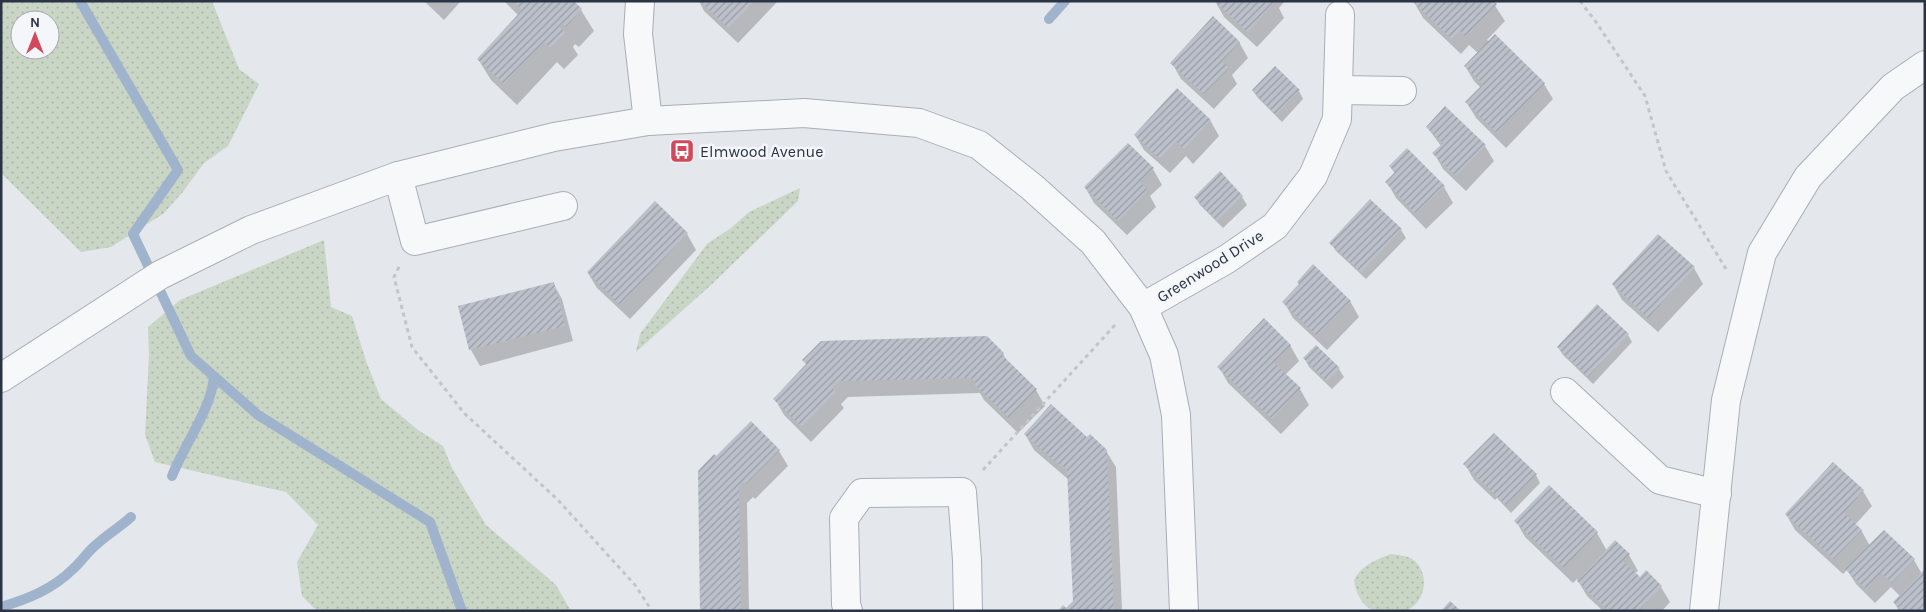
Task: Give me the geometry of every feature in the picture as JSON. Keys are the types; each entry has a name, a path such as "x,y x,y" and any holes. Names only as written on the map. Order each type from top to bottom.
{"street":[{"path":"640,1 638,34 648,121"},
{"name":"Greenwood Drive","path":"1140,304 1227,259 1275,226 1313,176 1336,118 1339,90 1340,15"},
{"path":"1704,611 1726,400 1762,253 1808,176 1893,87 1925,65"},
{"path":"1339,90 1402,91"},
{"path":"1,378 160,275 251,230 398,176 554,137 648,121 804,113 919,123 979,145 1032,187 1093,242 1140,304 1164,355 1176,415 1184,611"},
{"path":"398,176 415,241 563,206"},
{"path":"1565,392 1660,480 1717,494"},
{"path":"848,611 846,604 844,518 862,493 962,492 967,560 968,611"}],"path":[{"path":"1580,1 1645,96 1666,171 1727,271 1754,288"},
{"path":"415,241 394,277 412,347 464,413 558,500 635,585 652,611"},
{"path":"962,492 1140,304"}],"green space":[{"path":"1,1 212,1 239,69 259,84 228,146 204,163 182,193 163,214 111,247 81,252 1,173"},
{"path":"800,188 798,201 710,286 636,352 640,334 707,244 731,228 749,212"},
{"path":"324,240 331,307 352,316 366,361 381,399 418,430 443,446 452,468 486,525 556,585 571,611 317,611 302,596 297,562 318,525 286,492 155,462 145,435 149,355 148,327 180,300"},
{"path":"1391,554 1408,557 1416,562 1423,575 1423,590 1412,608 1405,611 1374,611 1360,598 1354,580 1365,567"}],"building":[{"path":"513,1 574,1 582,9 566,27 562,23 559,27 566,33 551,48 544,42 504,84 477,59 522,10"},
{"path":"700,1 754,1 728,28"},
{"path":"1214,1 1276,1 1248,32"},
{"path":"1412,1 1494,1 1497,4 1466,37 1460,31 1452,39"},
{"path":"1213,16 1240,42 1222,61 1229,68 1204,94 1170,63"},
{"path":"1495,34 1545,83 1497,133 1465,102 1483,84 1464,66"},
{"path":"1275,66 1300,90 1276,115 1252,90"},
{"path":"1177,88 1211,120 1184,149 1176,141 1160,159 1134,135"},
{"path":"1445,106 1486,145 1456,176 1432,153 1443,143 1426,127"},
{"path":"1128,143 1154,168 1140,182 1148,190 1118,221 1084,187"},
{"path":"1407,148 1445,186 1416,214 1385,182 1395,172 1389,166"},
{"path":"1220,171 1243,196 1217,221 1194,197"},
{"path":"1370,199 1402,229 1361,272 1329,243"},
{"path":"655,201 688,233 620,305 587,272"},
{"path":"1658,234 1695,267 1648,318 1612,284"},
{"path":"1313,264 1351,301 1317,336 1282,302 1299,284 1297,282"},
{"path":"554,282 565,326 469,350 458,306"},
{"path":"1597,304 1629,334 1588,377 1557,347"},
{"path":"1264,318 1291,345 1274,363 1301,388 1272,419 1217,367"},
{"path":"987,336 1004,353 1002,355 1037,389 1009,418 974,384 976,382 971,378 839,381 832,388 836,391 802,427 773,399 806,364 802,360 821,341"},
{"path":"1316,345 1340,368 1327,381 1303,358"},
{"path":"1051,404 1087,437 1090,434 1107,450 1114,611 1058,611 1063,605 1066,608 1073,601 1067,469 1062,465 1060,466 1024,434"},
{"path":"751,421 780,450 746,484 743,482 739,487 741,611 700,611 698,471"},
{"path":"1494,433 1537,474 1506,505 1463,464"},
{"path":"1833,462 1864,490 1844,513 1862,530 1834,559 1785,514"},
{"path":"1549,485 1598,532 1564,568 1514,521"},
{"path":"1884,530 1915,559 1892,583 1881,573 1866,589 1845,569"},
{"path":"1615,540 1630,554 1623,561 1640,577 1646,570 1662,586 1639,611 1609,611 1577,581"},
{"path":"1925,569 1925,611 1902,611 1893,602"},
{"path":"1450,601 1461,611 1441,611"}],"waterway":[{"path":"80,1 178,170 133,234 191,356 258,415 430,522 462,611"},
{"path":"1049,19 1065,1"},
{"path":"172,476 203,414 214,376"},
{"path":"1,607 49,588 76,566 94,547 131,517"}],"place":[{"name":"Elmwood Avenue","path":"682,151"}]}
